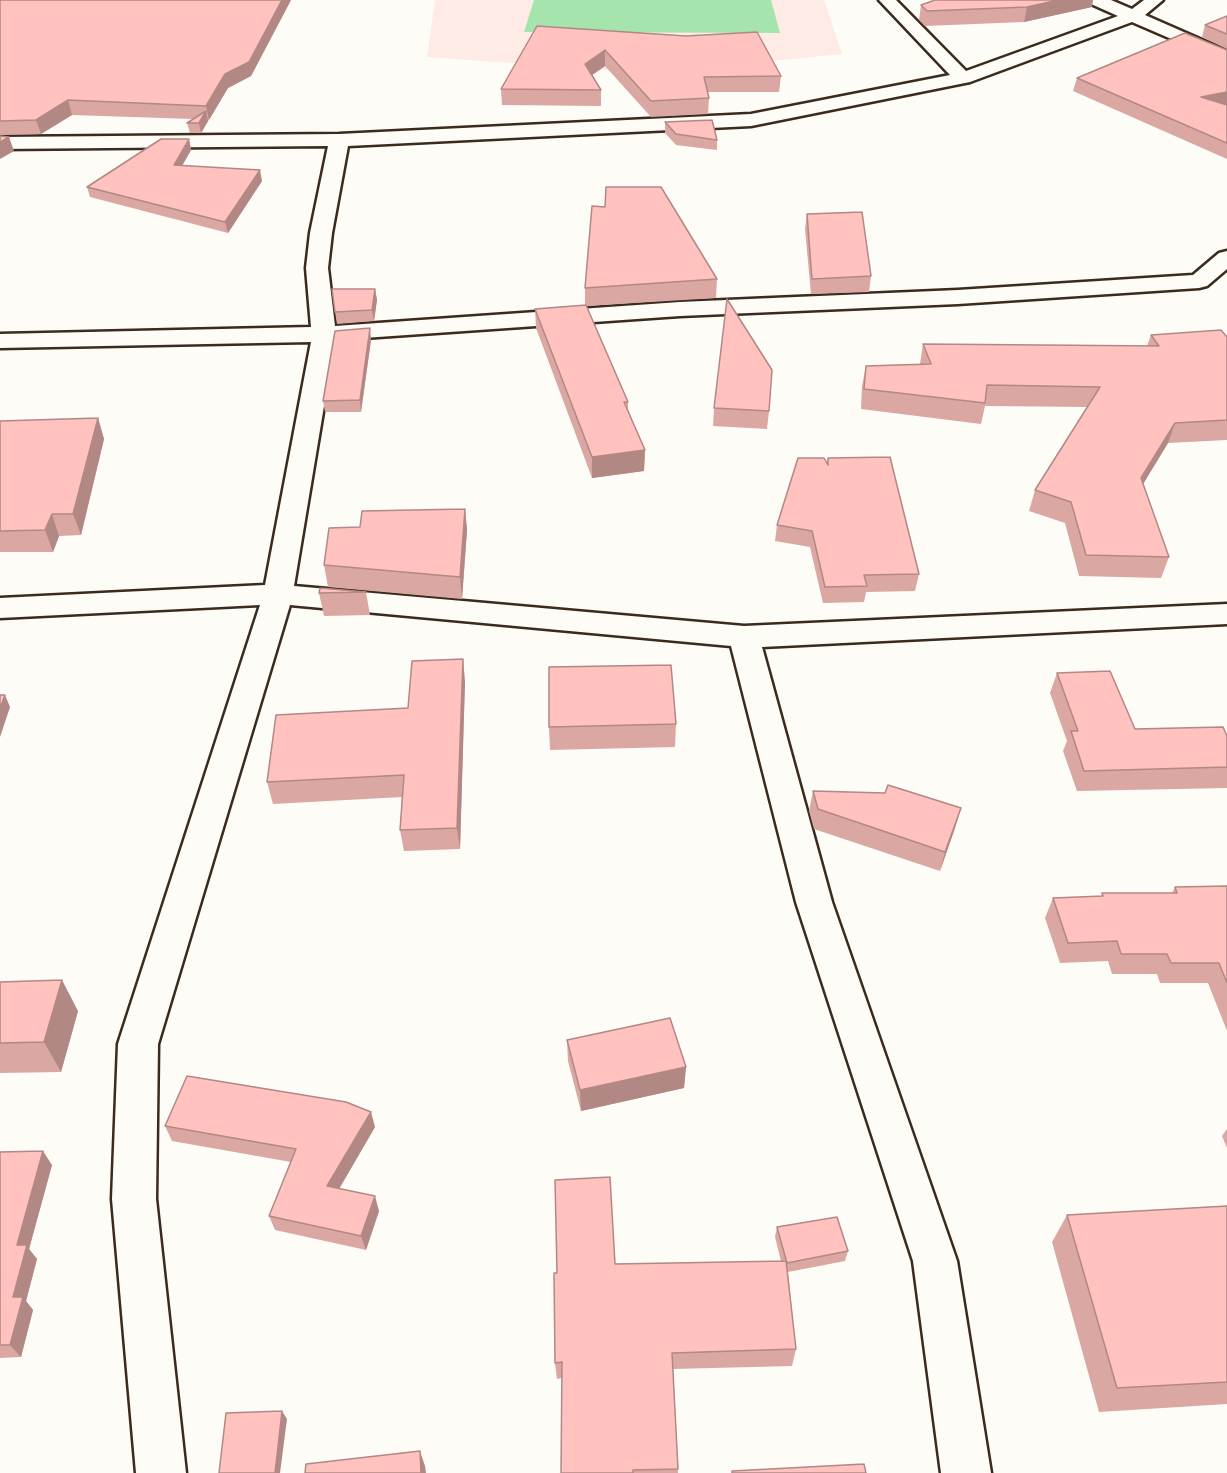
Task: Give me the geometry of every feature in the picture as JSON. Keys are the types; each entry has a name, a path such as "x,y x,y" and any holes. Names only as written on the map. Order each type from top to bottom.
{"street":[{"path":"887,0 963,78"},
{"path":"1097,0 1227,58"},
{"path":"0,143 339,140 751,120 963,78 1133,16 1155,0"},
{"path":"161,1473 134,1199 138,1044 278,594 324,334 317,268 321,233 339,140"},
{"path":"0,341 324,334 680,309 958,297 1199,281 1227,258"},
{"path":"0,608 278,594 744,637 1224,619"},
{"path":"744,637 814,902 935,1261 966,1473"}],"shaded area":[{"path":"435,0 824,0 842,54 647,73 427,57"}],"green space":[{"path":"534,0 771,0 780,33 524,32"}],"building":[{"path":"0,0 282,0 249,62 225,74 206,106 68,100 36,120 0,121"},
{"path":"935,0 1059,0 1027,7 927,11 921,5"},
{"path":"1227,16 1227,34 1205,25"},
{"path":"537,26 686,36 757,32 781,76 704,77 709,98 651,101 605,50 585,64 601,90 501,89"},
{"path":"1185,33 1227,50 1227,92 1201,97 1227,105 1227,143 1077,78"},
{"path":"206,111 199,123 187,123"},
{"path":"712,120 717,140 676,134 665,122"},
{"path":"0,136 9,137 0,142"},
{"path":"161,139 189,139 174,165 260,170 225,222 87,187"},
{"path":"606,187 661,187 717,279 585,288 592,206 605,207"},
{"path":"862,212 871,276 812,279 807,214"},
{"path":"332,289 375,289 372,310 335,312"},
{"path":"727,299 772,370 769,411 714,408"},
{"path":"586,305 628,402 624,402 645,450 592,457 535,309"},
{"path":"370,328 360,400 323,401 335,331"},
{"path":"1221,330 1227,337 1227,420 1175,423 1141,478 1169,557 1086,555 1071,502 1035,490 1100,387 987,385 985,403 864,389 866,366 931,364 923,344 1159,346 1151,335"},
{"path":"98,418 73,514 52,514 45,530 0,531 0,421"},
{"path":"890,457 919,574 864,575 867,586 825,587 812,531 777,525 798,458 824,458 828,465 828,458"},
{"path":"465,509 460,577 324,565 329,528 360,527 362,511"},
{"path":"320,588 366,592 319,593"},
{"path":"463,659 457,828 400,830 404,775 267,782 276,715 408,708 412,661"},
{"path":"671,665 676,724 549,727 549,667"},
{"path":"1110,671 1135,729 1223,727 1227,736 1227,767 1084,771 1071,731 1078,731 1057,673"},
{"path":"0,695 5,695 0,709"},
{"path":"888,785 961,808 945,852 818,809 813,791 885,793"},
{"path":"1227,886 1227,983 1219,963 1171,963 1167,954 1121,954 1117,941 1068,943 1053,898 1103,896 1102,893 1177,893 1175,887"},
{"path":"62,980 44,1042 0,1043 0,982"},
{"path":"670,1018 686,1067 580,1090 567,1040"},
{"path":"187,1076 346,1102 371,1112 327,1186 375,1196 361,1236 269,1216 296,1149 165,1126"},
{"path":"43,1151 17,1245 27,1245 13,1297 23,1297 10,1345 0,1345 0,1152"},
{"path":"610,1177 615,1264 786,1261 796,1349 672,1353 678,1469 633,1470 633,1473 561,1473 562,1362 555,1363 554,1273 557,1273 555,1180"},
{"path":"1227,1206 1227,1382 1117,1388 1067,1215"},
{"path":"837,1217 848,1251 787,1263 777,1227"},
{"path":"282,1411 275,1473 219,1473 226,1413"},
{"path":"420,1451 421,1473 305,1473 306,1464"},
{"path":"864,1464 866,1473 732,1473 732,1471"}]}
